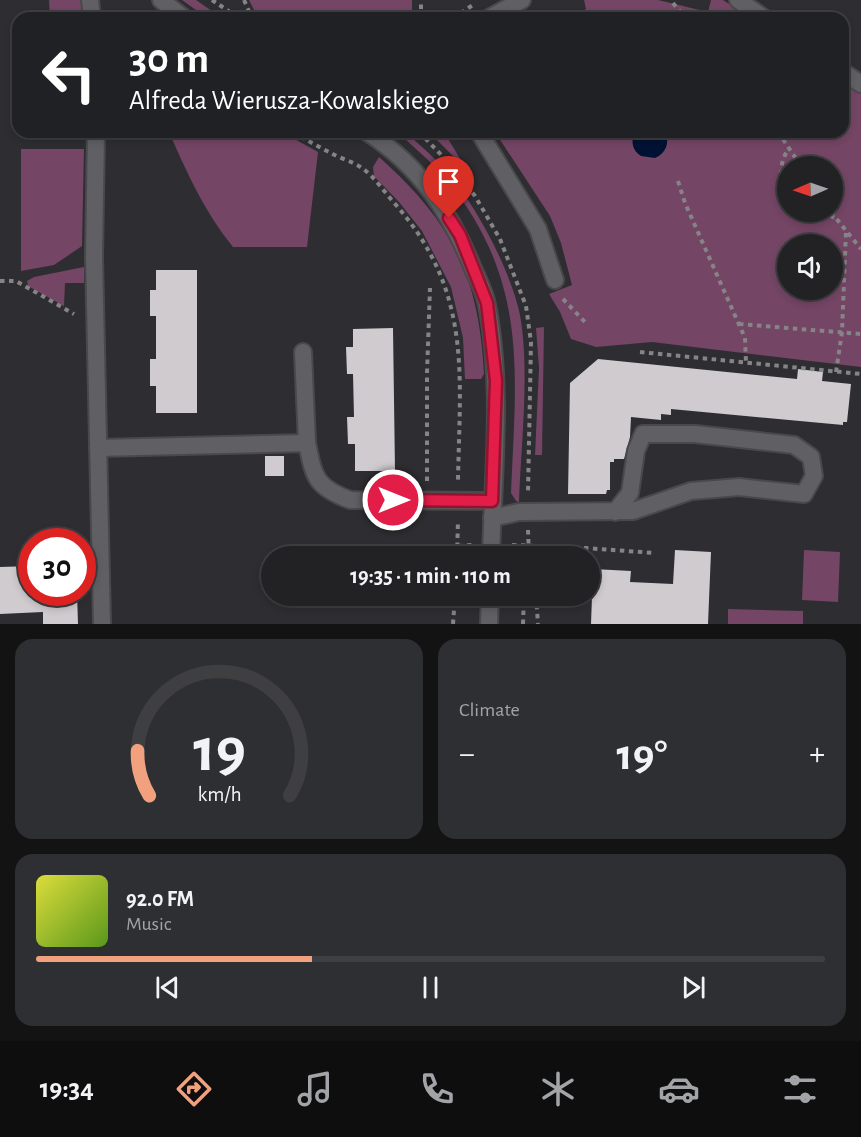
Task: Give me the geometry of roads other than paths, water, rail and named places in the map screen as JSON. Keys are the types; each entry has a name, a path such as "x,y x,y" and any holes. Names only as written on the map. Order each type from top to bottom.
{"street":[{"path":"161,0 176,12"},
{"path":"500,12 522,0"},
{"path":"738,0 755,12"},
{"path":"96,138 94,257 102,624"},
{"path":"376,138 428,185 460,235 487,303 496,381 491,546"},
{"path":"483,138 538,229 555,280"},
{"path":"303,352 307,443 313,474 329,492 350,500 492,501"},
{"path":"492,518 519,512 615,512 633,512 692,491 739,487 804,494 814,476 811,457 794,445 694,435 643,434 636,451 630,493 615,512"},
{"path":"98,448 307,443"},
{"path":"489,624 490,606"}],"water":[{"path":"666,138 667,144 655,158 641,156 633,146 633,139"}]}
